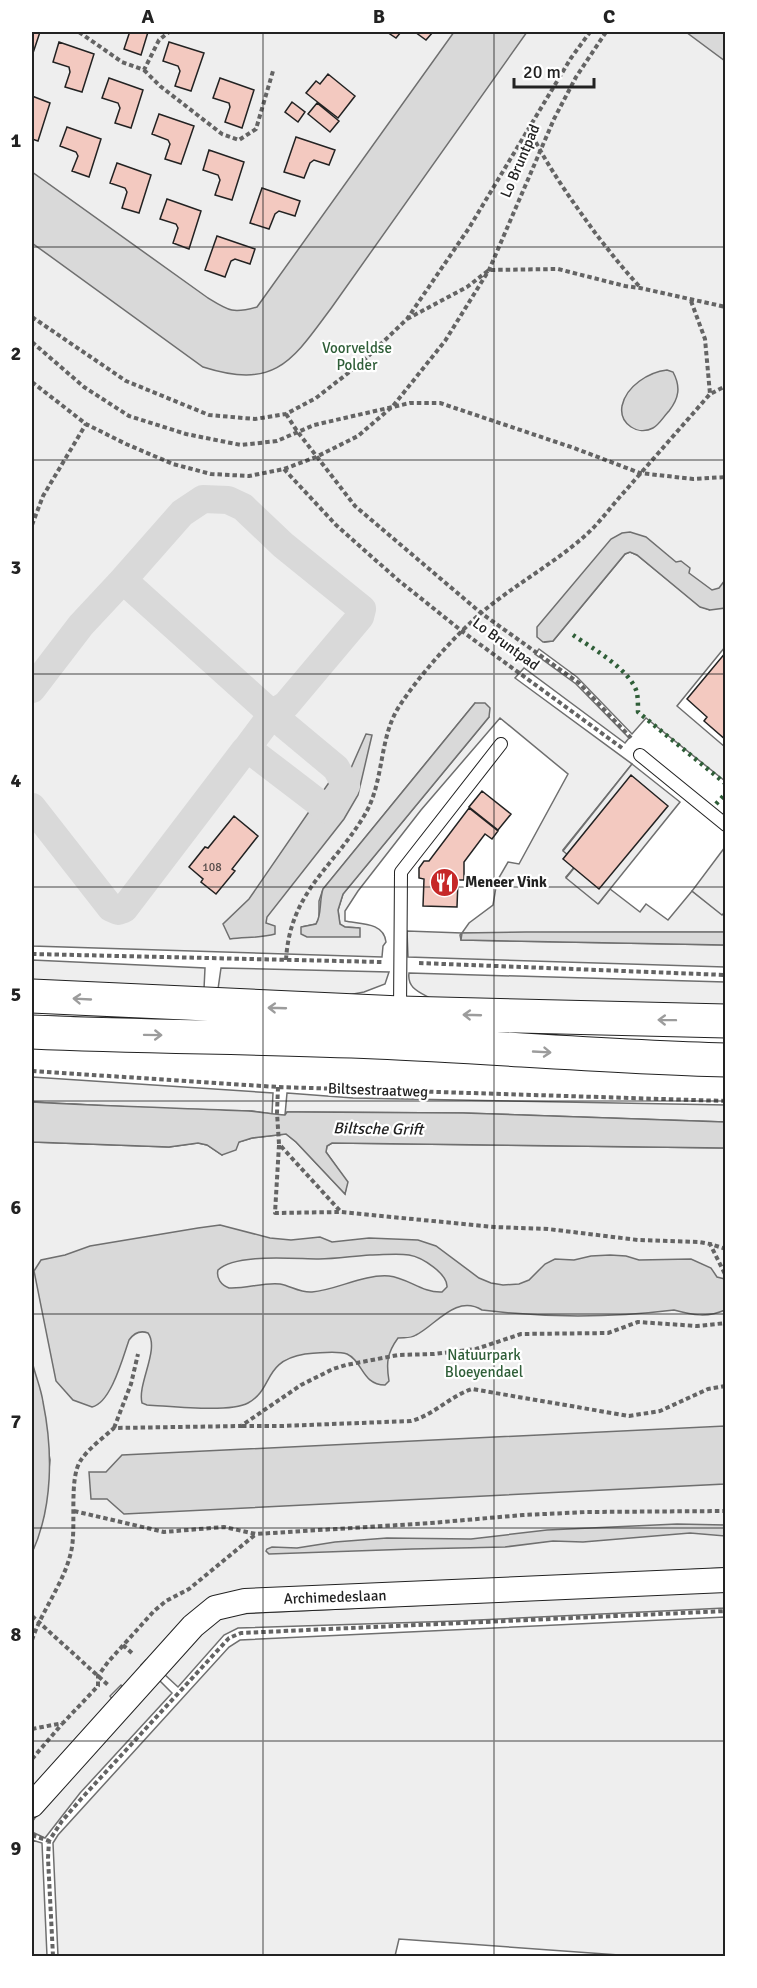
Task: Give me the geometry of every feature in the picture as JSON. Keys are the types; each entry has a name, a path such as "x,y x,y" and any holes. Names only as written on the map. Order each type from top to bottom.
{"main road":[{"path":"32,996 400,1013 726,1021"},
{"path":"32,1032 379,1042 650,1058 726,1060"}],"street":[{"name":"Archimedeslaan","path":"32,1805 193,1626 215,1608 245,1601 726,1580"}],"lane":[{"path":"400,1013 400,872 501,744"},
{"path":"640,754 726,825"}],"path":[{"path":"79,32 122,62 144,70 160,86 222,134 239,140 256,129 273,71"},
{"path":"144,70 159,40 169,32"},
{"path":"32,317 126,381 209,415 255,419 286,414 316,398 361,363 407,319 469,228 571,58 590,32"},
{"name":"Lo Bruntpad","path":"32,382 86,424 173,464 211,474 249,476 284,469 316,457 358,436 393,406 445,341 489,270 554,119 576,77 606,32"},
{"path":"529,129 540,152 581,214 640,288"},
{"path":"407,319 467,287 489,270 558,268 625,286 726,308"},
{"path":"691,301 705,339 710,394"},
{"path":"32,342 84,387 129,416 186,435 241,445 277,441 314,425 393,406 410,403 440,403 640,473 693,479 726,477"},
{"path":"286,960 292,921 308,890 366,813 376,787 393,715 422,674 482,613 587,534 710,394 726,386"},
{"path":"286,414 316,457 356,506 482,613 579,683 630,735 640,754"},
{"path":"32,525 43,496 86,424"},
{"name":"Lo Bruntpad","path":"284,469 336,525 398,580 463,632 621,748 640,754"},
{"name":"Biltsestraatweg","path":"32,1071 278,1087 726,1101"},
{"path":"278,1087 279,1144 275,1213 341,1212 494,1227 548,1229 638,1239 699,1242 726,1249"},
{"path":"279,1144 341,1212"},
{"path":"710,1244 726,1276"},
{"path":"241,1426 301,1385 346,1365 398,1355 476,1349 521,1334 608,1333 638,1322 697,1326 726,1323"},
{"path":"32,1640 38,1622 58,1584 71,1552 75,1476 80,1462 114,1428 131,1384 138,1354"},
{"path":"114,1428 281,1426 411,1421 431,1413 464,1391 472,1389 629,1416 660,1411 708,1389 726,1386"},
{"path":"74,1511 164,1532 224,1527 256,1534 523,1515 726,1511"},
{"path":"32,1759 98,1686 98,1676 108,1662 154,1611 166,1601 189,1589 256,1534"},
{"path":"53,1956 49,1841 81,1799 229,1638 241,1633 726,1611"},
{"path":"32,1616 126,1701"},
{"path":"32,1729 63,1723"},
{"path":"32,1835 49,1841"}],"green space":[{"name":"Voorveldse Polder","path":"32,32 725,32 725,647 677,706 725,747 725,781 646,718 632,734 577,677 539,649 535,654 576,684 629,738 625,743 524,668 515,678 632,764 563,850 578,863 566,877 599,903 610,889 640,912 646,904 668,920 692,891 722,914 725,911 725,932 462,933 469,923 493,905 497,881 508,862 519,864 568,774 500,718 421,810 345,911 345,921 370,925 381,931 386,942 383,946 382,957 32,946","holes":["627,541 710,610 700,606 637,555 630,552 625,554 553,641 545,642","475,703 489,717 343,894 338,910 340,925 359,928 301,927 316,924 323,889"]},
{"path":"407,931 462,933 461,940 725,945 725,967 408,957"},
{"path":"32,960 205,968 204,989 32,980"},
{"path":"221,968 389,972 385,984 364,992 343,996 218,989"},
{"path":"409,973 725,982 725,1006 430,998 412,986"},
{"path":"32,1077 273,1093 272,1114 252,1111 32,1102"},
{"path":"287,1093 353,1098 726,1105 725,1122 463,1113 287,1112 285,1115"},
{"name":"Natuurpark Bloeyendael","path":"286,1134 345,1194 347,1182 326,1152 327,1146 332,1143 725,1148 725,1568 250,1592 148,1662 146,1660 141,1665 143,1668 124,1688 121,1685 110,1696 113,1700 32,1790 32,1553 44,1515 50,1460 32,1361 32,1142 169,1147 198,1143 207,1145 222,1155 239,1142"},
{"path":"725,1591 725,1608 457,1621 238,1628 224,1635 178,1687 163,1673 204,1630 213,1623 234,1614"},
{"path":"725,1617 725,1956 633,1956 399,1939 395,1956 58,1956 53,1843 229,1647 240,1640"},
{"path":"158,1679 172,1693 80,1793 45,1838 32,1832 32,1822 42,1808"},
{"path":"32,1840 42,1843 47,1956 32,1956"}],"shaded area":[{"path":"632,764 680,802 598,904 566,878 578,863 563,851"},
{"path":"725,847 726,911 722,915 692,891"}],"water":[{"path":"454,32 527,32 318,326 293,356 280,366 248,375 203,367 32,243 32,172 208,298 236,311 257,307"},
{"path":"686,32 725,32 725,61"},
{"path":"667,370 673,372 678,388 677,397 672,406 653,428 641,430 631,427 623,418 622,412 624,399 628,392 646,377"},
{"path":"630,532 646,537 676,562 681,561 690,568 689,573 712,590 719,588 725,580 725,608 710,610 700,607 637,555 630,552 625,554 553,641 543,642 537,637 537,627 611,539 622,533"},
{"path":"475,703 485,703 490,708 489,717 343,894 338,910 340,924 345,927 360,928 360,937 307,937 301,934 301,927 316,924 318,920 323,889"},
{"path":"366,734 372,735 358,795 344,819 267,917 266,923 275,926 275,934 230,939 223,924 249,899 339,768 348,771 351,768"},
{"path":"725,932 725,945 461,940 462,933"},
{"name":"Biltsche Grift","path":"32,1102 248,1111 285,1115 287,1112 463,1113 725,1122 725,1148 332,1143 327,1146 326,1152 348,1182 345,1194 286,1134 239,1142 236,1150 222,1155 207,1145 198,1143 169,1147 32,1142"},
{"path":"220,1225 270,1238 291,1240 320,1237 332,1242 369,1238 418,1240 436,1246 479,1278 503,1285 519,1284 529,1280 545,1264 555,1259 574,1260 610,1255 639,1260 691,1259 711,1268 717,1277 725,1279 725,1310 706,1315 674,1310 602,1316 554,1316 482,1310 473,1306 464,1306 455,1308 414,1336 398,1338 390,1353 389,1381 385,1385 377,1384 367,1377 352,1357 347,1354 333,1352 305,1354 291,1358 275,1369 262,1390 248,1403 228,1408 142,1403 141,1395 150,1357 151,1340 148,1333 140,1332 129,1340 110,1389 99,1404 92,1407 73,1400 56,1381 34,1271 41,1260 90,1246","holes":["404,1254 421,1259 439,1272 447,1287 442,1292 435,1292 396,1277 379,1276 321,1291 308,1292 274,1284 229,1288 218,1278 218,1270 226,1265 251,1259 325,1259"]},
{"path":"32,1361 46,1421 49,1479 44,1517 32,1553"},
{"path":"725,1426 725,1484 124,1514 107,1499 91,1499 89,1472 106,1472 122,1455"},
{"path":"677,1524 725,1525 725,1536 690,1533 583,1542 553,1541 505,1547 269,1554 266,1551 272,1547 297,1548 387,1538 471,1539 547,1530"}],"building":[{"path":"32,32 40,32 32,56"},
{"path":"128,32 148,32 141,55 124,49"},
{"path":"387,32 401,32 396,38"},
{"path":"415,32 433,32 426,40"},
{"path":"59,42 94,54 82,92 65,87 70,72 69,67 53,62"},
{"path":"169,42 204,53 191,91 175,86 180,71 178,66 163,61"},
{"path":"328,74 355,96 338,118 306,93 316,81 320,84"},
{"path":"109,78 143,90 131,128 115,123 120,108 118,103 102,98"},
{"path":"220,78 254,90 242,128 225,122 230,107 229,103 213,98"},
{"path":"32,96 50,103 38,141 32,139"},
{"path":"292,102 305,112 298,122 285,112"},
{"path":"317,103 339,121 330,132 308,114"},
{"path":"159,114 194,126 181,164 165,159 170,144 168,140 152,134"},
{"path":"67,127 101,139 89,177 72,171 78,156 76,152 60,146"},
{"path":"296,137 335,150 329,165 314,160 310,163 304,178 284,172"},
{"path":"209,150 244,162 232,200 215,195 220,180 218,175 203,170"},
{"path":"117,163 151,175 139,213 122,208 127,192 125,188 110,183"},
{"path":"262,188 300,201 295,216 279,211 275,214 269,229 250,223"},
{"path":"167,199 201,211 189,249 173,243 178,228 176,224 160,219"},
{"path":"217,236 255,249 250,264 235,259 231,261 225,277 205,270"},
{"path":"726,652 726,740 704,721 707,717 687,699"},
{"path":"631,775 668,806 599,889 563,859"},
{"path":"482,791 511,814 498,830 469,807"},
{"path":"469,808 498,831 492,839 485,834 464,862 464,880 458,880 457,907 423,906 424,879 419,878 419,868 424,861 429,861"},
{"path":"234,816 258,836 232,869 235,871 216,894 201,882 203,879 189,867"}],"waterway":[{"path":"123,580 182,513 203,499 228,500 243,507 283,545 362,609 360,617 286,705 273,713 247,748 328,810"},
{"path":"32,689 81,625 123,580 282,723 336,768 346,786 333,803"},
{"path":"32,807 111,908 118,911 124,909 245,750"}],"hedge":[{"path":"573,635 610,660 627,676 637,693 638,712 726,784"},
{"path":"716,804 726,793"}],"place":[{"name":"Meneer Vink","path":"444,882"}]}
